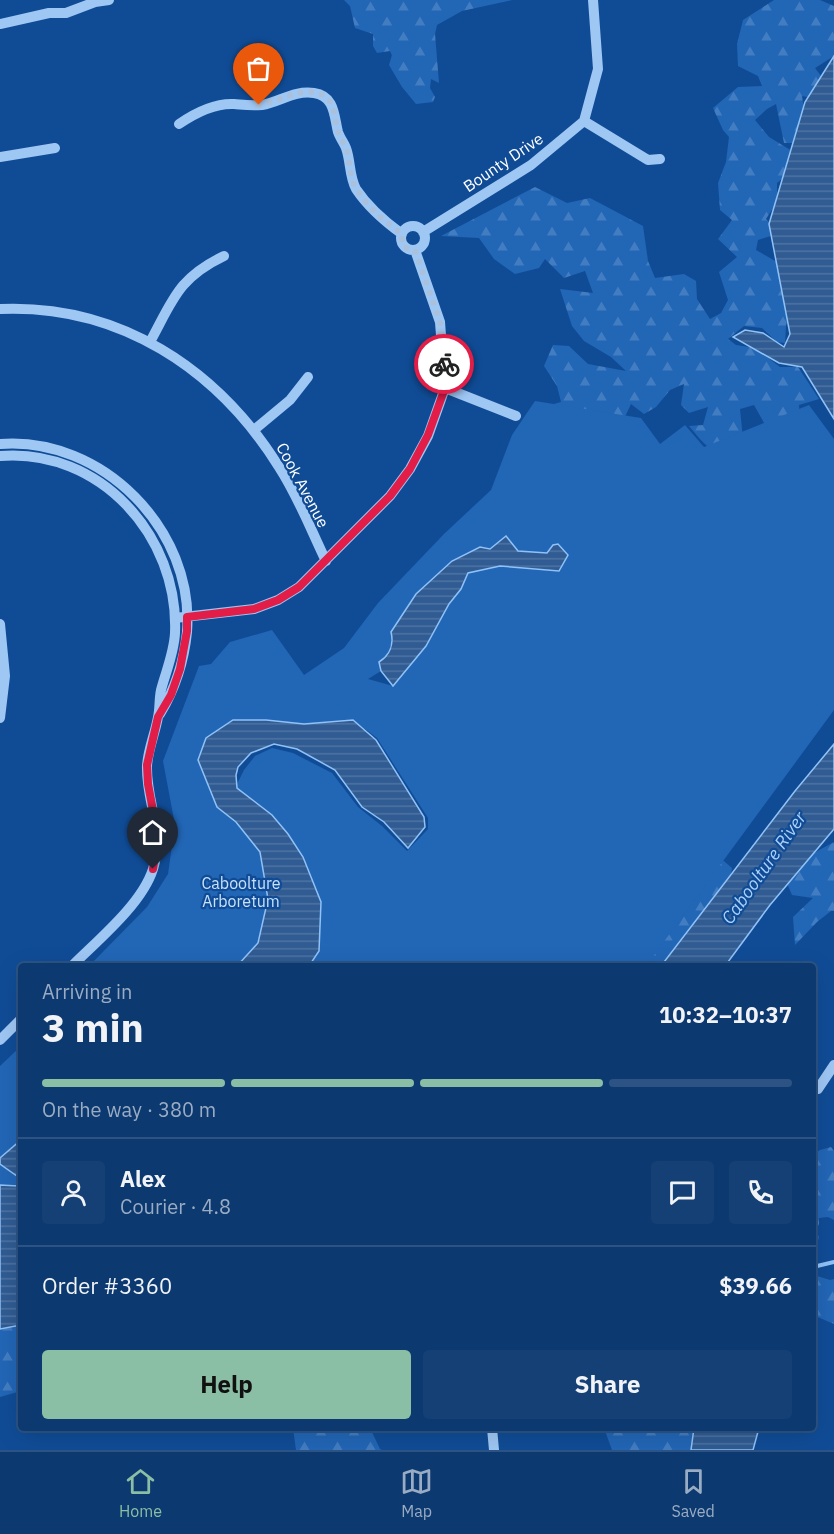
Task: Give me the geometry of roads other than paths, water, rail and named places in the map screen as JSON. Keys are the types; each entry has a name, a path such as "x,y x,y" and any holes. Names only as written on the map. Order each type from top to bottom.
{"street":[{"path":"0,24 49,13 76,2 110,0"},
{"path":"593,0 598,69 584,121 648,159 660,159"},
{"path":"179,124 193,114 209,108 234,104 246,107 272,103 284,96 307,92 326,97 332,105 356,188 378,215 402,234"},
{"name":"Bounty Drive","path":"423,232 531,165 584,121"},
{"path":"0,157 55,148"},
{"path":"410,226 418,227 423,232 424,244 415,250 405,247 401,241 402,234 410,226"},
{"path":"175,618 254,609 278,600 299,587 390,496 410,469 428,435 445,388 440,322 415,250"},
{"path":"150,342 184,283 205,266 224,256"},
{"name":"Cook Avenue","path":"0,309 25,309 68,314 110,324 150,342 189,366 224,395 254,430 281,470 326,561"},
{"path":"254,430 290,399 308,377"},
{"path":"445,388 516,416"},
{"path":"0,444 46,447 75,456 99,467 125,486 144,505 159,526 172,551 182,581 187,631 180,669 171,695 158,717"},
{"path":"0,456 34,457 76,469 112,491 127,504 154,541 172,592 175,618 172,650 160,693 158,717 147,765 148,784 158,837 153,869 147,885 136,901 75,963"},
{"path":"0,624 5,676 0,718"},
{"path":"0,1040 18,1022"},
{"path":"818,1089 834,1065"},
{"path":"492,1431 494,1450"}],"water":[{"path":"834,56 834,419 802,367 779,363 733,337 745,330 763,333 784,347 790,334 769,224 805,102"},
{"path":"506,536 518,551 547,553 553,545 558,544 568,555 559,571 500,566 468,573 461,589 449,604 426,646 393,686 381,671 379,662 390,649 391,632 416,594 452,561 480,547 490,549"},
{"path":"233,720 266,720 304,724 353,720 376,740 424,817 425,827 408,848 384,822 362,807 335,770 297,749 274,744 251,753 238,767 237,788 272,815 288,834 303,857 321,902 319,951 311,963 240,963 258,943 268,899 260,852 236,822 217,807 198,760 206,738"},
{"name":"Caboolture River","path":"834,744 834,829 770,905 727,963 663,963 795,791"},
{"path":"18,1143 18,1177 0,1164 0,1158"},
{"path":"0,1185 18,1186 18,1326 0,1329"},
{"path":"694,1431 758,1431 753,1450 691,1450"}],"waterway":[{"path":"816,1266 834,1262"}],"park label":[{"name":"Caboolture Arboretum","path":"241,892"}]}
